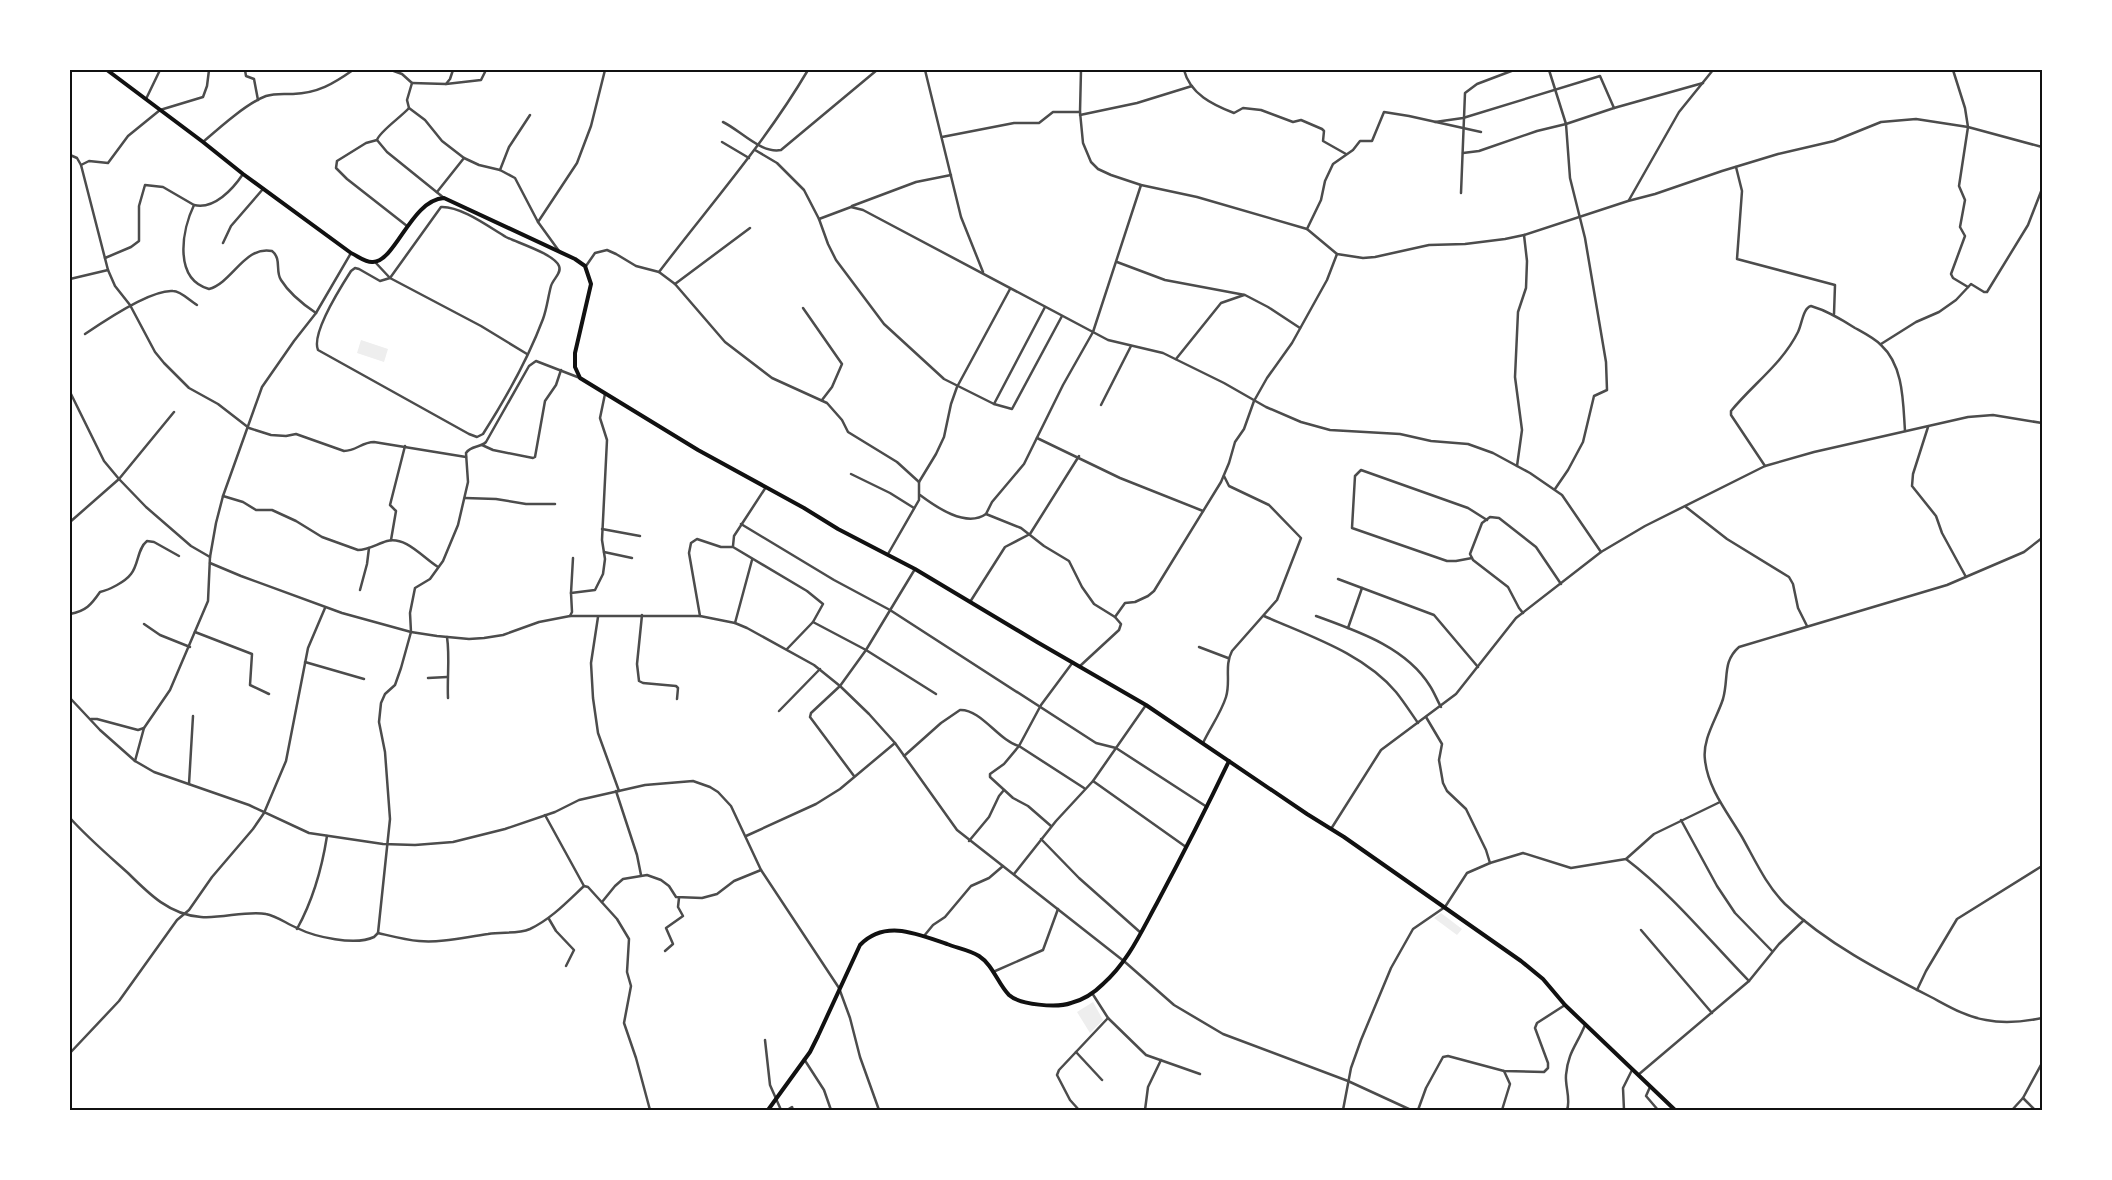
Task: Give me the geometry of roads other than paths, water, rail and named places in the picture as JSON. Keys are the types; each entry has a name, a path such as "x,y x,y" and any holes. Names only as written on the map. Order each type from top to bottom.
{"main road":[{"path":"107,70 204,142 243,174 351,253 368,262 375,262 385,257 408,226 430,203 444,198 560,252 585,266 591,284 575,353 575,367 580,378 698,450 838,529 915,569 1146,704 1445,907 1543,979 1565,1006 1675,1110"},
{"path":"768,1110 818,1036 860,945 872,934 884,930 900,930 924,936 976,954 981,957 993,972 1007,993 1026,1003 1069,1004 1092,993 1124,962 1207,807 1229,761"}],"street":[{"path":"146,98 160,70"},
{"path":"81,165 87,161 109,163 128,136 160,110 203,97 207,86 209,70"},
{"path":"245,70 246,76 254,79 258,100"},
{"path":"204,142 224,124 265,96 318,90 342,80 353,70"},
{"path":"391,70 402,74 412,83 446,84 481,80 485,72"},
{"path":"446,84 453,70"},
{"path":"538,222 577,163 596,109 596,100 605,70"},
{"path":"659,272 759,145 787,106 808,70"},
{"path":"723,122 759,145 776,151 781,150 877,70"},
{"path":"925,70 961,217 984,274"},
{"path":"1081,70 1080,113 1083,143 1091,162 1105,173 1141,185 1206,199 1307,229 1337,254 1357,257 1375,257 1429,245 1466,244 1524,235 1736,167 1834,141 1881,122 1916,119 1968,127 2042,147"},
{"path":"1184,70 1192,86 1208,102 1234,113 1243,108 1261,110 1293,122 1302,120 1324,130 1323,142 1347,154"},
{"path":"1461,193 1462,129 1465,93 1477,84 1514,70"},
{"path":"1549,70 1566,124 1570,178 1580,216 1606,362 1608,388 1594,396 1583,442 1556,488"},
{"path":"1628,201 1679,112 1713,70"},
{"path":"1953,70 1965,108 1968,127 1960,186 1965,200 1960,227 1965,236 1951,274 1953,278 1968,287"},
{"path":"1436,122 1463,118 1600,76 1614,108"},
{"path":"412,83 406,100 409,108 425,120 442,141 464,158 479,165 500,170 515,178 538,222 560,252"},
{"path":"1463,153 1479,151 1537,131 1703,83"},
{"path":"942,137 1014,123 1039,123 1053,112 1080,113 1137,103 1192,86"},
{"path":"377,140 379,133 399,119 409,108"},
{"path":"1307,229 1321,200 1330,170 1335,162 1354,150 1360,141 1372,142 1384,112 1481,132"},
{"path":"500,170 509,147 530,115"},
{"path":"377,140 387,152 444,198"},
{"path":"377,140 366,143 337,162 336,167 347,179 408,226"},
{"path":"722,142 749,158"},
{"path":"755,150 777,163 804,190 819,219 836,260 877,316 937,374 957,387 994,404 1009,409 1013,407 1062,316"},
{"path":"70,155 77,158 81,165 108,270 115,286 130,305 155,352 189,388 218,404 249,428 270,435 286,436 296,434 344,451 353,450 367,442 405,446 466,457"},
{"path":"437,192 464,158"},
{"path":"1736,167 1742,192 1737,259 1835,285 1834,314"},
{"path":"105,258 131,248 139,241 139,206 145,184 163,187 194,205 207,206 234,188 243,174"},
{"path":"819,219 916,182 952,175"},
{"path":"920,495 942,510 966,518 980,518 986,514 992,502 1020,470 1078,357 1093,332 1141,185"},
{"path":"223,242 232,226 264,188"},
{"path":"1881,344 1916,322 1939,312 1956,300 1971,284 1984,292 1989,289 2028,225 2042,189"},
{"path":"194,205 187,219 183,247 187,267 194,280 203,287 213,288 255,253 272,251 278,262 277,268 281,280 295,296 316,314"},
{"path":"441,207 446,207 462,213 556,260 560,271 552,284 543,319 527,354 483,434 476,437 318,350 316,342 333,304 351,271 355,268 359,269 380,281 390,278 441,207"},
{"path":"851,207 863,210 1108,340 1148,349 1176,359 1278,413 1314,427 1400,434 1431,441 1474,445 1556,488 1601,552"},
{"path":"675,284 750,228"},
{"path":"1517,466 1522,430 1515,385 1517,323 1521,302 1526,290 1527,254 1524,235"},
{"path":"585,266 595,253 607,250 636,266 659,272 675,284 724,342 772,378 822,400 833,408 848,432 897,462 919,482"},
{"path":"135,761 144,728 170,690 190,647 208,601 213,533 223,496 249,428 262,387 294,341 316,314 351,253"},
{"path":"1115,617 1125,603 1135,602 1154,591 1203,511 1224,476 1235,442 1244,429 1254,401 1300,328 1329,276 1337,254"},
{"path":"375,262 390,278 481,326 527,354"},
{"path":"1116,262 1165,280 1245,295 1268,307 1300,328"},
{"path":"70,279 108,270"},
{"path":"888,554 914,508 920,495 919,482 932,463 944,437 951,404 957,387 1010,289"},
{"path":"85,334 130,305 173,291 197,304"},
{"path":"1176,359 1221,303 1245,295"},
{"path":"1765,466 1731,415 1731,411 1783,358 1802,325 1808,307 1811,306 1834,314 1881,344 1893,359 1897,368 1903,401 1905,431"},
{"path":"994,404 1045,307"},
{"path":"803,308 842,364 832,387 822,400"},
{"path":"1101,405 1131,346"},
{"path":"482,446 529,366 536,361 580,378"},
{"path":"70,818 88,838 127,872 147,893 184,914 202,918 265,914 298,929 328,938 373,939 378,933 389,845 390,806 386,780 386,752 379,716 383,698 392,689 398,678 411,632 410,613 415,588 430,578 445,557 458,525 468,482 466,457 468,450 482,446 532,458 535,456 545,401 556,385 561,370"},
{"path":"70,392 104,461 119,479 146,507 192,546 210,557"},
{"path":"571,593 595,590 602,574 605,559 602,529 607,440 600,418 605,394"},
{"path":"70,522 119,479 174,412"},
{"path":"1331,829 1381,750 1456,694 1510,626 1523,613 1601,552 1645,526 1765,466 1814,452 1955,419 1993,415 2042,423"},
{"path":"1928,426 1913,474 1912,486 1936,516 1942,533 1966,576"},
{"path":"1037,438 1079,456 1120,478 1203,511"},
{"path":"391,540 396,511 390,506 405,446"},
{"path":"970,602 1005,548 1030,534 1079,456"},
{"path":"1472,558 1447,561 1352,528 1355,476 1361,470 1468,508 1487,520"},
{"path":"850,474 890,493 914,508"},
{"path":"1203,743 1226,698 1228,658 1277,600 1301,536 1269,505 1229,486 1224,476"},
{"path":"733,547 734,536 766,487"},
{"path":"223,496 243,502 256,510 272,510 302,524 322,537 351,548 364,550 391,540 414,548 423,558 438,567"},
{"path":"465,498 496,499 526,504 555,504"},
{"path":"1686,507 1727,539 1789,577 1793,584 1798,608 1807,626"},
{"path":"986,514 1016,525 1069,561 1082,587 1094,604 1115,617 1120,624 1119,630 1080,666"},
{"path":"1523,613 1508,587 1472,558 1470,554 1482,523 1490,517 1499,518 1536,546 1561,584"},
{"path":"741,524 834,580 890,610 1041,705 1096,743 1116,748 1207,807"},
{"path":"602,529 640,536"},
{"path":"2041,1019 2010,1023 1986,1020 1964,1014 1917,990 1825,937 1783,902 1760,871 1744,839 1720,802 1707,771 1704,757 1706,743 1723,697 1728,662 1731,654 1739,646 1909,598 1947,585 2024,552 2042,538"},
{"path":"700,616 689,556 691,543 697,539 721,547 733,547 822,602 823,607 813,622 786,650"},
{"path":"70,614 85,610 100,592 107,590 131,574 142,547 147,541 154,542 179,556"},
{"path":"360,590 369,548"},
{"path":"604,552 632,558"},
{"path":"570,616 572,612 573,558"},
{"path":"735,623 752,560"},
{"path":"210,563 325,608 411,632 447,637 484,638 503,635 539,622 570,616 700,616 735,623 820,669 840,686 870,714 895,743 940,809 969,841 1058,909 1174,1005 1223,1034 1348,1081 1410,1110"},
{"path":"854,776 810,715 840,686 866,650 915,569"},
{"path":"1338,579 1434,615 1478,667"},
{"path":"1348,628 1362,588"},
{"path":"70,1053 118,1002 177,920 184,914 264,813 286,761 305,662 313,634 325,608"},
{"path":"642,616 637,664 639,681 643,684 676,686 678,688 677,699"},
{"path":"1264,616 1352,656 1375,673 1395,692 1418,723"},
{"path":"1316,616 1348,628 1392,649 1414,666 1430,685 1441,707"},
{"path":"598,617 591,664 598,733 637,855 641,875"},
{"path":"813,622 866,650 936,694"},
{"path":"144,624 160,635 190,647"},
{"path":"195,632 252,654 250,685 269,694"},
{"path":"447,637 449,655 447,664 448,698"},
{"path":"1199,646 1228,658"},
{"path":"305,662 364,679"},
{"path":"1052,826 1020,800 1013,798 990,775 1004,764 1019,746 1041,705 1073,662"},
{"path":"779,710 820,669"},
{"path":"428,678 447,677"},
{"path":"70,698 100,730 135,761 154,772 249,805 301,830 327,836 389,845 453,842 505,829 545,815 579,800 657,783 693,781 710,787 731,806 761,870 839,988 850,1018 860,1057 879,1110"},
{"path":"1014,874 1040,839 1092,781 1146,704"},
{"path":"904,756 941,723 963,710 988,724 1009,743 1019,746 1085,788"},
{"path":"189,784 193,716"},
{"path":"1426,717 1442,744 1439,760 1443,783 1447,791 1466,809 1486,850 1490,863"},
{"path":"91,719 138,730 144,728"},
{"path":"746,836 816,804 840,789 895,743"},
{"path":"1092,781 1186,847"},
{"path":"969,841 989,816 998,796 1004,790"},
{"path":"1343,1110 1348,1081 1361,1040 1378,997 1410,934 1445,907 1463,876 1471,870 1523,853 1571,868 1626,859 1654,834 1720,802"},
{"path":"545,815 584,886 617,919 629,939 627,972 631,986 624,1023 650,1110"},
{"path":"1681,820 1717,886 1735,913 1773,952"},
{"path":"298,929 320,871 327,836"},
{"path":"1040,839 1079,878 1141,933"},
{"path":"1626,859 1662,889 1749,981"},
{"path":"924,936 945,917 971,886 993,876 1003,866"},
{"path":"1917,990 1957,919 2042,866"},
{"path":"602,902 623,879 641,875 656,876 669,886 675,897 702,898 717,894 734,882 761,870"},
{"path":"378,933 422,941 453,940 489,933 528,930 548,919 574,898 584,886"},
{"path":"665,951 673,944 666,928 683,916 678,907 679,898"},
{"path":"993,972 1043,950 1058,909"},
{"path":"548,919 556,931 574,950 566,966"},
{"path":"1637,1076 1646,1066 1749,981 1773,952 1804,920"},
{"path":"1641,930 1712,1013"},
{"path":"1092,993 1108,1018 1142,1052 1200,1074"},
{"path":"1418,1110 1426,1088 1442,1058 1448,1056 1504,1071 1544,1072 1548,1068 1548,1063 1535,1028 1537,1024 1565,1006"},
{"path":"1079,1110 1070,1100 1058,1075 1059,1070 1108,1018"},
{"path":"1567,1110 1566,1082 1569,1056 1585,1025"},
{"path":"765,1040 770,1085 781,1110"},
{"path":"1076,1052 1102,1080"},
{"path":"804,1059 824,1090 831,1110"},
{"path":"1145,1110 1148,1087 1161,1060"},
{"path":"2012,1110 2022,1098 2042,1063"},
{"path":"1624,1110 1623,1088 1632,1070"},
{"path":"1502,1110 1510,1084 1504,1071"},
{"path":"1650,1087 1646,1096 1658,1110"},
{"path":"2022,1098 2035,1110"},
{"path":"787,1110 792,1107 793,1110"}]}
